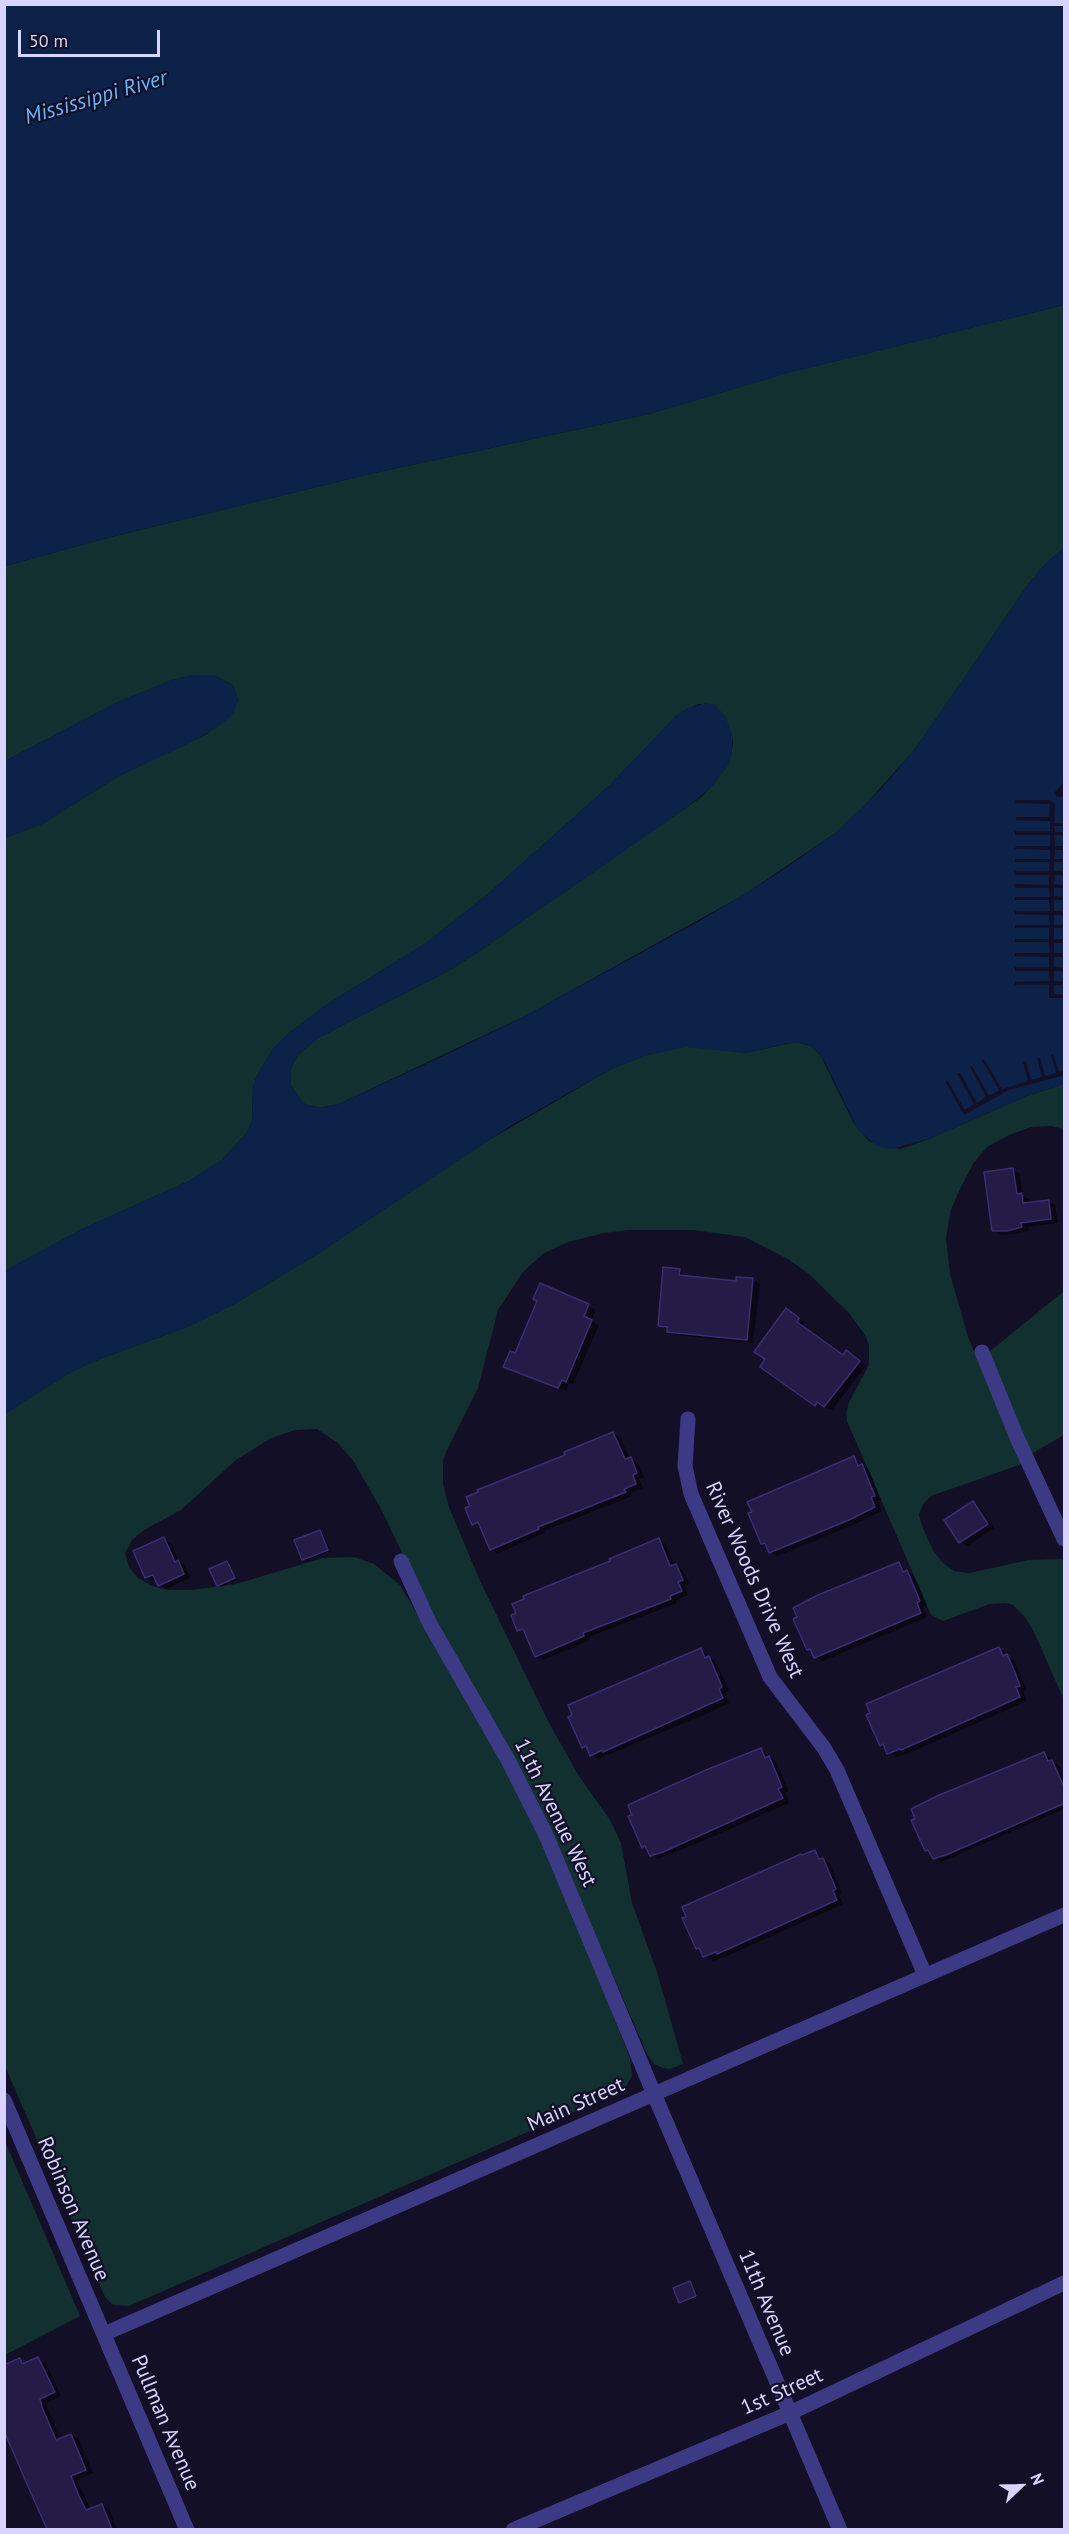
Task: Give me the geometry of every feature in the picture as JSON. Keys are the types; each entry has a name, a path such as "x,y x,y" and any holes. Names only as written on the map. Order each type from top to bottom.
{"street":[{"path":"981,1352 1018,1440 1065,1539"},
{"name":"River Woods Drive West","path":"688,1419 686,1471 696,1504 770,1677 824,1748 837,1770 925,1975"},
{"name":"11th Avenue West","path":"401,1561 430,1624 535,1809 654,2094"},
{"name":"Main Street","path":"104,2334 1065,1915"},
{"name":"11th Avenue","path":"654,2094 840,2529"},
{"name":"Robinson Avenue","path":"4,2100 104,2334"},
{"name":"1st Street","path":"513,2529 790,2413 1065,2283"},
{"name":"Pullman Avenue","path":"104,2334 187,2529"}],"green space":[{"path":"1064,305 1064,548 1049,560 1029,583 916,748 856,815 835,833 747,893 529,1014 339,1104 320,1108 305,1104 291,1085 290,1070 299,1054 318,1038 450,970 703,796 729,764 733,744 732,735 715,705 698,704 676,716 611,784 489,893 426,943 326,1005 289,1033 273,1049 257,1075 253,1087 252,1121 248,1131 222,1160 189,1181 80,1230 5,1271 5,838 44,823 117,777 207,734 238,701 233,685 214,675 194,675 172,680 118,702 5,761 5,566 111,537 370,474 649,414 787,373"},
{"path":"795,1042 811,1046 821,1056 853,1122 865,1137 871,1142 900,1149 929,1139 1027,1096 1064,1084 1064,1129 1051,1126 1031,1127 1009,1135 987,1147 973,1164 959,1191 951,1210 946,1238 950,1274 968,1337 1022,1464 931,1496 923,1504 919,1515 933,1550 943,1563 954,1571 969,1573 1029,1560 1064,1559 1064,1700 1034,1632 1025,1617 1013,1605 990,1604 943,1621 931,1615 847,1421 849,1402 869,1365 869,1345 865,1335 849,1313 809,1274 788,1259 745,1237 693,1230 628,1230 604,1233 568,1242 544,1253 523,1272 498,1310 478,1388 446,1452 443,1462 443,1484 449,1507 480,1581 548,1721 577,1773 610,1820 621,1843 632,1903 657,1972 683,2064 670,2069 663,2068 654,2064 647,2054 549,1828 436,1624 382,1511 354,1462 338,1443 317,1429 295,1430 271,1438 236,1460 181,1510 144,1530 132,1540 125,1553 129,1567 138,1578 152,1586 168,1590 190,1590 236,1584 323,1558 354,1557 374,1564 400,1585 504,1762 560,1880 630,2058 632,2076 625,2088 617,2093 129,2306 113,2305 105,2297 5,2066 4,1414 73,1371 187,1327 236,1303 319,1253 472,1150 611,1069 672,1048 697,1046 746,1053"},
{"path":"1064,1291 1064,1435 1031,1454 989,1352"},
{"path":"4,2139 80,2316 5,2355 4,2355"}],"water":[{"name":"Mississippi River","path":"5,4 1064,5 1064,305 788,373 649,414 370,474 111,537 5,566"},
{"path":"1064,548 1064,782 1054,793 1057,797 1064,797 1064,1084 1027,1096 929,1139 891,1149 877,1146 858,1130 825,1062 816,1050 806,1044 788,1043 746,1053 685,1047 644,1056 611,1069 512,1125 319,1253 236,1303 187,1327 73,1371 5,1414 4,1271 80,1230 189,1181 222,1160 248,1131 252,1121 253,1087 257,1075 273,1049 289,1033 326,1005 426,943 489,893 611,784 676,716 686,709 706,703 715,705 726,717 732,735 732,755 729,764 713,786 685,809 450,970 318,1038 299,1054 290,1070 291,1085 305,1104 320,1108 339,1104 529,1014 705,918 780,872 835,833 880,790 916,748 1029,583 1049,560"},
{"path":"194,675 214,675 233,685 238,701 233,714 226,721 194,741 117,777 44,823 5,838 5,761 118,702 172,680"}],"pier":[{"path":"1016,800 1050,800 1055,804 1054,823 1064,824 1064,826 1054,826 1055,832 1064,832 1064,835 1054,835 1055,846 1064,846 1064,850 1055,850 1054,859 1064,859 1064,862 1054,862 1054,871 1064,871 1064,875 1055,875 1054,884 1064,885 1064,888 1054,888 1054,896 1064,897 1064,900 1054,900 1054,911 1064,911 1064,915 1054,915 1054,925 1064,925 1064,928 1054,928 1054,939 1064,939 1064,943 1054,943 1054,953 1064,953 1064,957 1054,957 1054,967 1064,968 1064,971 1054,971 1054,981 1064,982 1064,985 1054,985 1054,994 1064,995 1064,998 1049,998 1049,985 1015,985 1015,982 1050,981 1049,971 1015,971 1015,967 1049,967 1049,957 1015,956 1015,953 1050,953 1049,942 1015,942 1015,939 1049,939 1049,928 1015,928 1015,925 1050,925 1049,915 1015,914 1015,911 1050,911 1049,900 1015,900 1015,897 1050,897 1049,888 1016,888 1015,884 1049,885 1049,875 1016,875 1015,871 1049,871 1050,862 1015,862 1015,859 1050,859 1050,850 1015,849 1016,846 1050,846 1050,835 1015,835 1015,831 1050,831 1050,821 1016,820 1016,817 1049,817 1050,804 1015,803"},
{"path":"1053,1054 1059,1072 1064,1071 1064,1075 1009,1090 964,1115 945,1081 947,1080 965,1110 974,1104 957,1074 960,1073 977,1103 986,1097 970,1067 972,1066 989,1096 999,1090 982,1060 984,1059 1002,1089 1028,1081 1023,1062 1026,1061 1031,1080 1042,1077 1037,1058 1040,1058 1045,1076 1056,1073 1051,1055"}],"building":[{"path":"1013,1168 1017,1194 1022,1193 1023,1203 1049,1200 1051,1219 1021,1223 1022,1227 1007,1231 992,1231 984,1172"},
{"path":"663,1267 680,1269 679,1275 736,1281 736,1277 753,1278 747,1340 667,1332 667,1327 658,1326"},
{"path":"540,1283 589,1304 584,1316 592,1320 566,1382 562,1380 558,1388 503,1367 510,1351 515,1353 537,1301 533,1299"},
{"path":"786,1308 799,1318 797,1322 843,1355 846,1350 860,1361 824,1407 817,1402 815,1406 760,1367 765,1359 754,1352"},
{"path":"613,1432 625,1459 631,1457 637,1473 633,1475 636,1484 624,1489 626,1492 538,1527 539,1529 490,1550 478,1522 472,1525 465,1508 470,1506 466,1497 478,1492 477,1490 565,1455 564,1452"},
{"path":"854,1456 858,1466 862,1464 875,1496 871,1497 875,1507 769,1553 765,1543 761,1544 748,1513 752,1512 747,1502"},
{"path":"973,1501 988,1524 959,1543 944,1520"},
{"path":"320,1530 328,1550 302,1560 294,1540"},
{"path":"164,1537 175,1562 178,1560 184,1574 158,1586 153,1575 145,1578 133,1551"},
{"path":"659,1538 670,1566 676,1564 683,1580 678,1582 682,1591 670,1596 671,1599 583,1633 584,1636 535,1657 523,1629 517,1631 511,1615 516,1613 512,1604 524,1599 523,1596 610,1561 609,1559"},
{"path":"227,1561 235,1578 217,1586 209,1569"},
{"path":"899,1562 903,1572 907,1570 920,1601 917,1603 921,1613 814,1658 810,1649 807,1650 793,1619 797,1617 793,1608 818,1595"},
{"path":"999,1647 1003,1656 1007,1654 1014,1670 1020,1686 1016,1687 1020,1697 901,1750 887,1754 883,1744 880,1746 866,1715 870,1713 866,1704"},
{"path":"701,1648 705,1658 709,1656 722,1687 719,1689 723,1698 603,1752 602,1750 590,1756 586,1746 582,1748 568,1717 572,1715 568,1705"},
{"path":"761,1748 765,1758 769,1756 782,1787 778,1789 783,1798 663,1852 650,1856 645,1846 642,1848 628,1816 632,1815 628,1805"},
{"path":"1044,1752 1048,1761 1052,1760 1065,1789 1065,1803 946,1855 933,1859 928,1850 925,1851 911,1820 915,1819 911,1809"},
{"path":"815,1850 819,1859 823,1858 836,1889 833,1891 837,1900 717,1954 716,1952 703,1957 699,1948 696,1949 682,1918 686,1917 682,1907 801,1854"},
{"path":"690,2281 696,2296 679,2303 673,2288"},
{"path":"38,2357 55,2392 40,2399 56,2440 71,2434 86,2470 71,2476 79,2496 86,2510 102,2504 112,2529 47,2529 4,2431 4,2365 20,2358 22,2364"}]}
